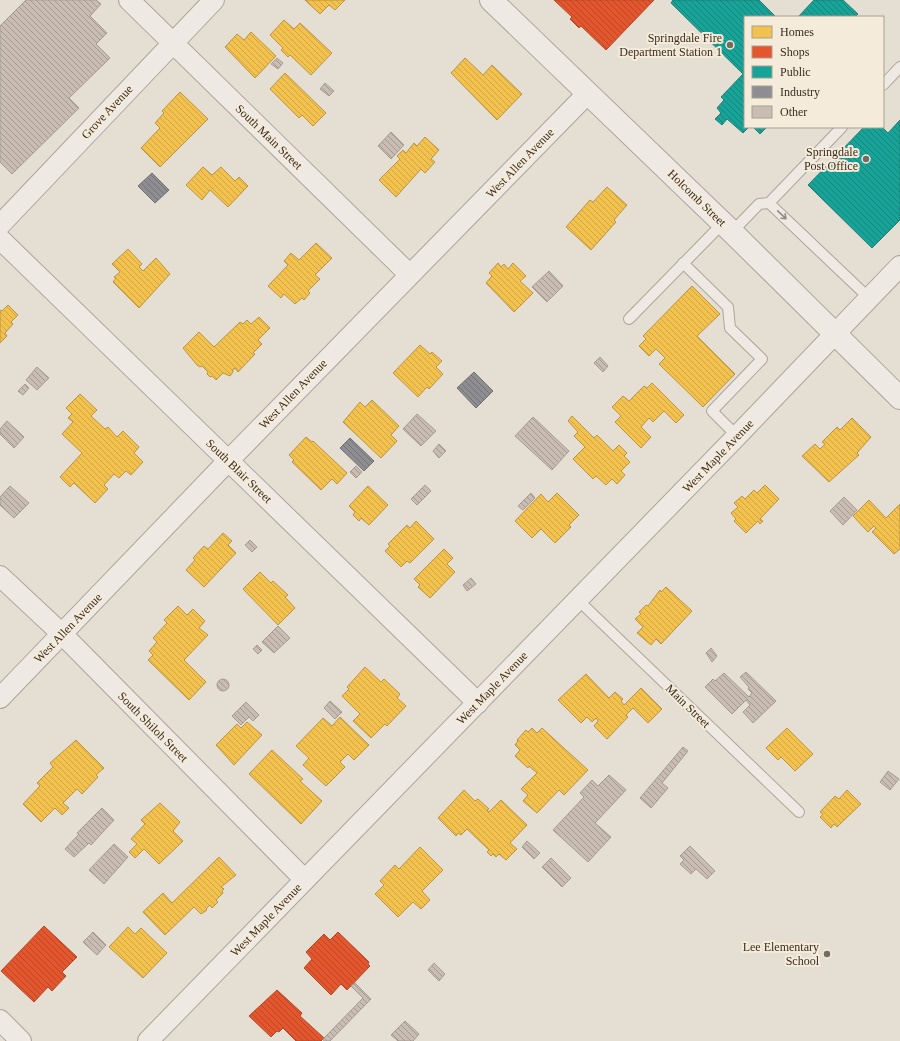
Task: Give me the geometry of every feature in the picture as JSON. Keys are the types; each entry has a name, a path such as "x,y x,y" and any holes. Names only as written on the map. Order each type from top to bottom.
{"street":[{"name":"South Main Street","path":"128,0 410,275"},
{"name":"Grove Avenue","path":"0,225 172,42 214,0"},
{"name":"Holcomb Street","path":"491,0 727,227 900,398"},
{"name":"West Allen Avenue","path":"0,698 229,460 588,93"},
{"name":"South Blair Street","path":"0,239 478,703"},
{"name":"West Maple Avenue","path":"148,1041 578,600 870,299 900,266"},
{"name":"South Shiloh Street","path":"0,576 62,634 305,880"},
{"path":"0,1020 21,1041"}],"lane":[{"path":"884,84 900,67"},
{"path":"629,319 683,263 727,227 759,204 769,203 841,128"},
{"path":"769,203 870,299"},
{"path":"683,263 728,307 730,328 762,359 712,411 737,436"},
{"name":"Main Street","path":"578,600 799,812"}],"building: Homes":[{"path":"305,0 345,0 335,10 329,5 320,14"},
{"path":"284,20 294,29 300,23 332,53 311,75 290,55 288,57 281,50 283,48 270,35"},
{"path":"251,32 276,56 255,78 225,47 237,34 244,40"},
{"path":"465,58 483,75 492,65 522,94 497,120 451,73"},
{"path":"285,73 326,113 313,126 302,115 299,118 270,89"},
{"path":"180,92 208,119 160,167 141,148 160,128 155,123 164,113 162,111"},
{"path":"425,137 439,150 431,159 435,162 425,173 421,169 396,197 379,180 400,159 397,156 403,150 406,153 414,143 417,146"},
{"path":"203,167 212,175 221,167 235,181 239,177 248,186 228,207 210,190 202,200 186,185"},
{"path":"607,187 627,205 614,220 616,222 591,250 566,227 590,200 593,202"},
{"path":"316,243 332,258 315,275 320,279 308,291 310,293 304,300 302,298 295,304 284,294 281,298 268,286 288,265 284,261 291,253 299,260"},
{"path":"128,249 142,264 139,267 143,271 156,258 170,274 139,308 113,282 116,278 114,277 120,272 112,264"},
{"path":"498,263 501,267 504,264 508,269 513,263 526,276 520,281 533,293 514,312 486,283 492,276 489,273"},
{"path":"692,286 720,314 697,336 735,374 703,407 659,364 665,358 656,349 649,356 639,346 646,339 643,336"},
{"path":"8,305 18,315 11,322 13,324 5,333 7,336 0,343 0,310 2,311"},
{"path":"259,317 270,328 258,340 262,344 253,353 255,354 238,372 235,368 233,369 230,376 223,373 216,380 212,376 210,377 207,374 208,372 202,366 200,367 197,365 183,348 199,332 214,347 240,322 243,324 247,320 251,324"},
{"path":"420,345 430,354 432,352 442,361 436,367 443,374 429,389 427,387 418,397 393,373"},
{"path":"652,383 684,415 676,423 664,411 653,422 649,418 641,427 651,437 641,448 615,422 621,416 612,407 623,396 629,401 644,386 647,388"},
{"path":"80,394 97,410 91,416 105,429 108,427 117,437 123,431 139,447 134,453 143,462 131,475 126,471 119,478 114,474 104,485 108,489 95,503 74,483 70,487 60,477 82,453 62,434 73,422 68,418 72,414 66,408"},
{"path":"372,400 399,426 391,435 397,441 381,458 343,422 360,402 365,407"},
{"path":"572,416 594,438 597,435 613,451 619,445 627,453 624,456 630,462 621,471 625,475 617,484 612,479 606,485 596,476 593,479 573,459 585,447 574,436 578,432 568,421"},
{"path":"852,418 871,437 857,453 859,455 829,482 802,456 815,444 820,449 825,444 822,442 837,427 840,430"},
{"path":"306,437 312,442 313,441 347,473 337,484 332,479 321,490 292,462 294,460 289,455"},
{"path":"765,485 779,499 760,519 763,521 760,524 758,521 746,533 734,521 736,519 731,513 738,507 734,503 742,496 745,499 754,490 757,493"},
{"path":"368,486 388,505 369,525 361,518 359,521 353,515 355,512 349,506"},
{"path":"557,493 579,515 569,525 571,527 555,543 541,529 532,538 515,521 541,494 548,502"},
{"path":"869,500 886,518 900,504 900,549 894,554 872,532 876,528 874,526 868,532 853,516"},
{"path":"416,521 434,539 410,563 407,561 401,567 385,551 390,546 388,544 407,525 410,528"},
{"path":"223,533 232,541 228,545 236,553 204,587 186,570 195,560 193,558 204,546 208,549"},
{"path":"444,549 453,558 447,564 455,572 430,598 418,587 420,585 414,579"},
{"path":"260,572 271,583 273,581 288,595 285,597 295,608 278,625 243,589"},
{"path":"666,587 692,611 661,644 656,639 651,645 637,633 643,627 635,619 641,614 639,612 646,605 648,606 660,590 661,592"},
{"path":"178,606 187,615 193,609 205,621 199,628 208,635 184,660 206,682 189,700 148,660 153,655 149,651 157,642 153,638 167,623 164,620"},
{"path":"365,667 381,682 384,679 400,694 397,698 406,706 387,726 385,724 371,738 353,721 360,714 342,696 349,689 347,687"},
{"path":"586,674 609,698 615,692 623,699 621,701 624,705 641,688 662,709 648,723 633,708 626,715 628,717 607,739 594,726 598,721 596,718 592,722 587,717 581,723 558,700"},
{"path":"340,717 369,745 354,760 348,754 340,762 345,767 326,786 303,765 309,758 296,746 323,718 332,726"},
{"path":"247,722 262,735 234,765 216,745 237,724 241,728"},
{"path":"532,728 537,733 542,728 588,770 564,795 559,790 537,813 523,801 528,795 521,789 537,773 529,766 528,768 515,756 520,750 515,745 518,741 517,740 526,730 528,732"},
{"path":"787,728 813,754 795,771 781,757 778,760 766,748"},
{"path":"76,740 104,768 96,775 98,777 82,794 77,789 63,803 69,808 62,815 55,808 41,822 23,804 40,786 37,783 53,767 50,763"},
{"path":"272,750 303,779 300,781 322,801 301,824 249,774"},
{"path":"464,790 475,801 478,799 489,809 487,810 489,812 501,800 527,825 510,843 517,849 506,860 499,854 496,857 493,854 491,856 487,852 489,850 467,829 461,835 458,833 456,836 438,818"},
{"path":"847,790 861,804 837,827 834,824 831,828 820,817 823,814 820,812 835,796 839,799"},
{"path":"160,803 180,822 173,831 183,841 159,864 144,849 135,858 129,852 137,844 131,839 145,824 141,820"},
{"path":"420,847 443,870 422,891 430,900 421,909 413,902 398,917 375,894 384,885 380,881 395,865 399,869"},
{"path":"219,857 236,875 221,887 224,889 222,891 223,893 216,900 218,902 212,908 210,905 206,909 207,910 201,914 194,907 165,935 143,912 163,893 172,903"},
{"path":"128,927 135,934 141,928 167,953 143,978 109,947"}],"building: Shops":[{"path":"554,0 654,0 606,50 581,26 579,28 570,19 572,17"},
{"path":"44,926 77,957 62,972 66,976 52,991 48,987 34,1002 1,971"},
{"path":"338,932 369,962 368,964 370,966 347,990 341,984 331,995 304,968 312,959 306,952 324,934 330,940"},
{"path":"277,990 302,1013 300,1016 324,1038 321,1041 296,1041 283,1028 271,1037 249,1016"}],"building: Public":[{"name":"Springdale Fire Department Station 1","path":"673,0 759,0 775,16 744,16 744,128 748,128 743,133 727,119 722,125 715,119 721,113 717,108 724,100 721,97 743,74 671,3"},
{"path":"814,0 843,0 858,14 856,16 799,16"},
{"name":"Springdale Post Office","path":"900,120 900,220 872,248 808,185 863,128 883,128 888,133"},
{"path":"754,128 766,128 760,134"}],"building: Industry":[{"path":"152,173 169,190 155,203 138,186"},
{"path":"474,372 493,391 476,408 457,388"},
{"path":"350,438 374,461 364,471 340,448"}],"building: Other":[{"path":"26,0 96,0 101,4 90,16 107,33 96,44 110,58 69,98 79,108 12,174 0,162 0,26"},
{"path":"277,58 283,63 278,69 271,64"},
{"path":"325,83 334,91 329,96 320,89"},
{"path":"391,132 404,145 391,159 378,146"},
{"path":"549,271 563,286 547,302 532,287"},
{"path":"600,357 608,366 603,372 594,363"},
{"path":"37,367 49,378 37,390 26,380"},
{"path":"25,384 29,388 23,395 18,391"},
{"path":"417,414 436,431 421,446 403,429"},
{"path":"533,417 569,451 552,470 515,436"},
{"path":"7,421 24,437 14,448 0,434 0,429"},
{"path":"439,444 446,451 439,458 433,451"},
{"path":"356,466 362,472 356,478 350,472"},
{"path":"425,485 431,491 417,505 411,499"},
{"path":"10,486 29,503 14,518 0,505 0,497"},
{"path":"531,493 535,498 523,510 518,506"},
{"path":"844,497 857,510 843,525 830,511"},
{"path":"250,540 257,547 252,552 245,545"},
{"path":"471,578 476,584 467,591 463,585"},
{"path":"278,626 290,638 274,653 262,642"},
{"path":"257,645 262,650 258,654 253,649"},
{"path":"711,648 717,656 712,662 706,653"},
{"path":"746,672 776,701 753,723 743,712 750,705 746,700 732,714 705,687 713,679 715,681 724,673 749,697 752,693 740,677"},
{"path":"225,679 228,680 228,690 221,691 218,690 217,683 218,680"},
{"path":"330,701 342,712 335,719 324,708"},
{"path":"246,702 259,715 253,721 249,717 241,725 232,716"},
{"path":"683,747 688,751 662,783 668,788 651,808 640,798"},
{"path":"888,771 899,779 890,790 880,782"},
{"path":"609,775 626,790 595,823 611,837 588,862 553,830 584,797 580,793 592,780 598,786"},
{"path":"102,808 114,820 91,845 89,843 74,857 65,849 79,834 77,833"},
{"path":"527,841 540,853 534,859 522,847"},
{"path":"114,844 128,857 104,884 89,870"},
{"path":"690,846 715,871 707,879 696,869 691,874 680,864 684,860 680,856"},
{"path":"551,858 571,878 562,887 542,867"},
{"path":"93,932 106,945 97,955 83,942"},
{"path":"434,963 445,974 439,981 428,970"},
{"path":"355,983 371,999 330,1041 324,1041 323,1039 363,998 351,986"},
{"path":"405,1021 419,1034 413,1041 398,1041 391,1035"}],"place":[{"name":"Springdale Fire Department Station 1","path":"730,45"},
{"name":"Springdale Post Office","path":"866,159"},
{"name":"Lee Elementary School","path":"827,954"}]}
